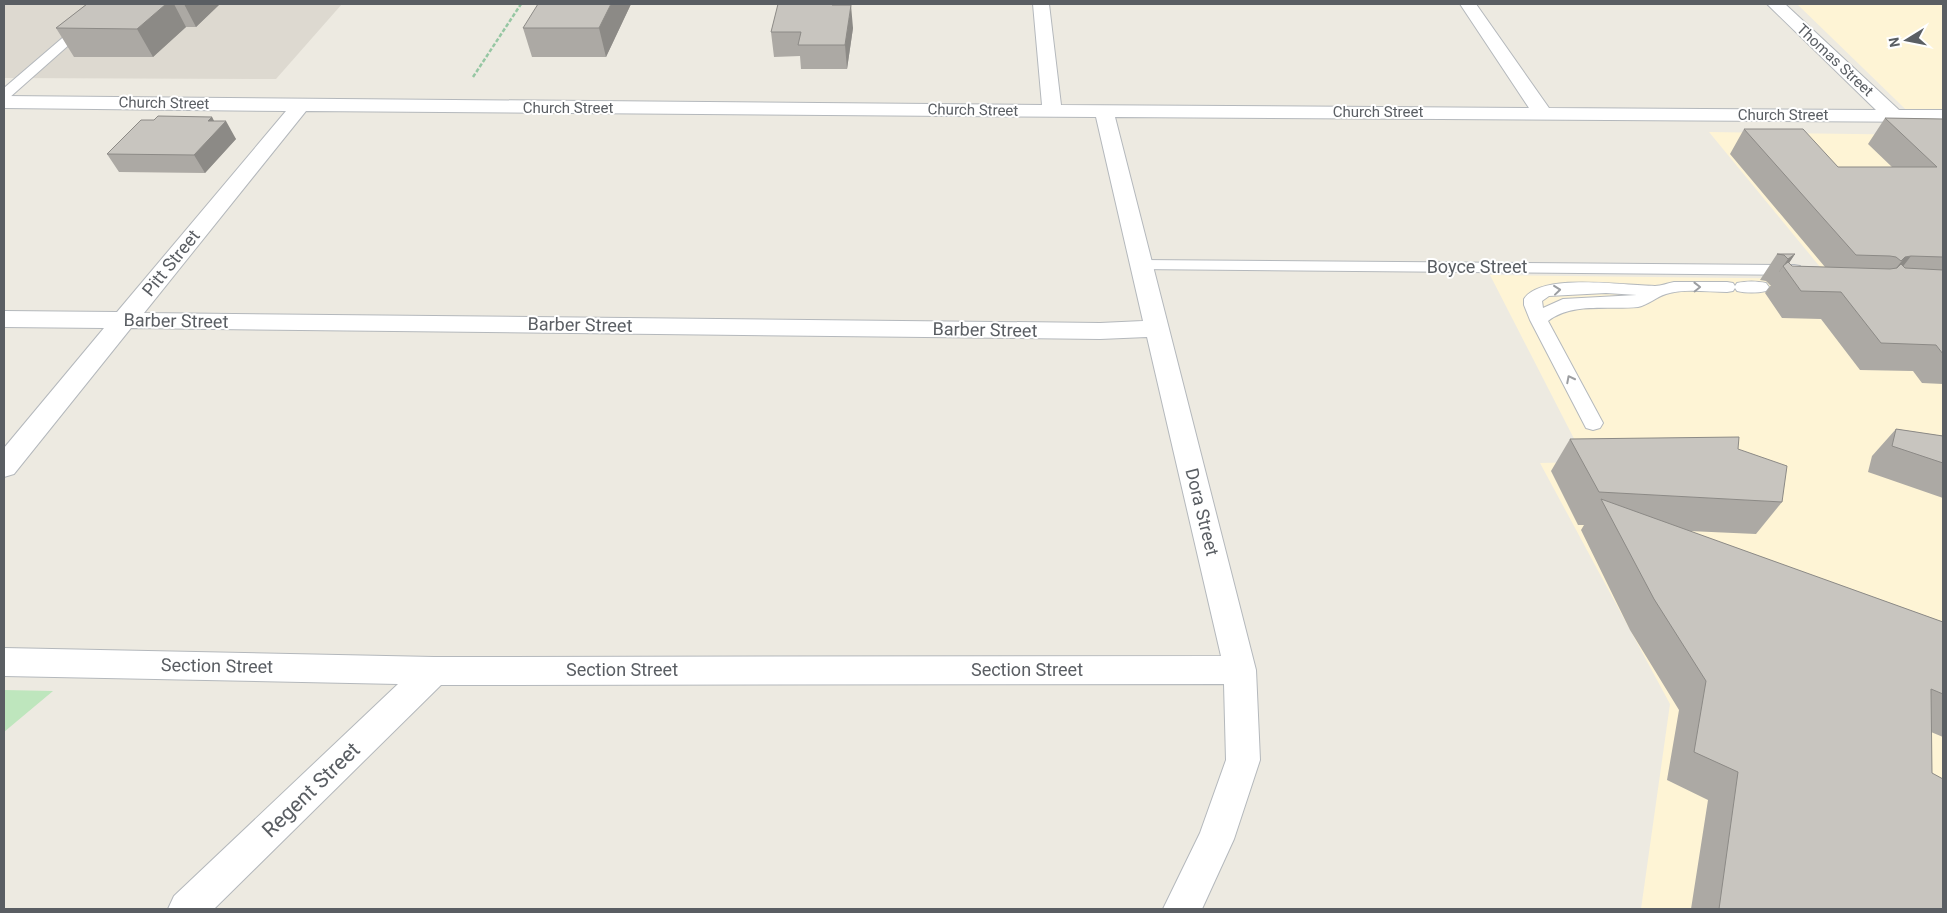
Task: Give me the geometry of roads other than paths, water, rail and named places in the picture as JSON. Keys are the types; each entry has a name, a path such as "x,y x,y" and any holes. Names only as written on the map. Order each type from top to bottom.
{"street":[{"path":"1041,4 1052,111"},
{"path":"1468,4 1543,114"},
{"name":"Thomas Street","path":"1775,4 1894,116"},
{"name":"Church Street","path":"4,102 1943,116"},
{"name":"Pitt Street","path":"4,467 300,105"},
{"name":"Dora Street","path":"1104,110 1240,670 1243,760 1216,839 1182,909"},
{"name":"Barber Street","path":"4,319 1100,331 1157,329"},
{"name":"Section Street","path":"4,662 434,670 1240,670"},
{"name":"Regent Street","path":"187,909 434,670"}],"lane":[{"path":"4,95 110,4"},
{"name":"Boyce Street","path":"1141,264 1812,270"},
{"path":"1593,423 1540,320 1554,308 1563,304 1631,302 1659,290 1674,287 1744,287"}]}
